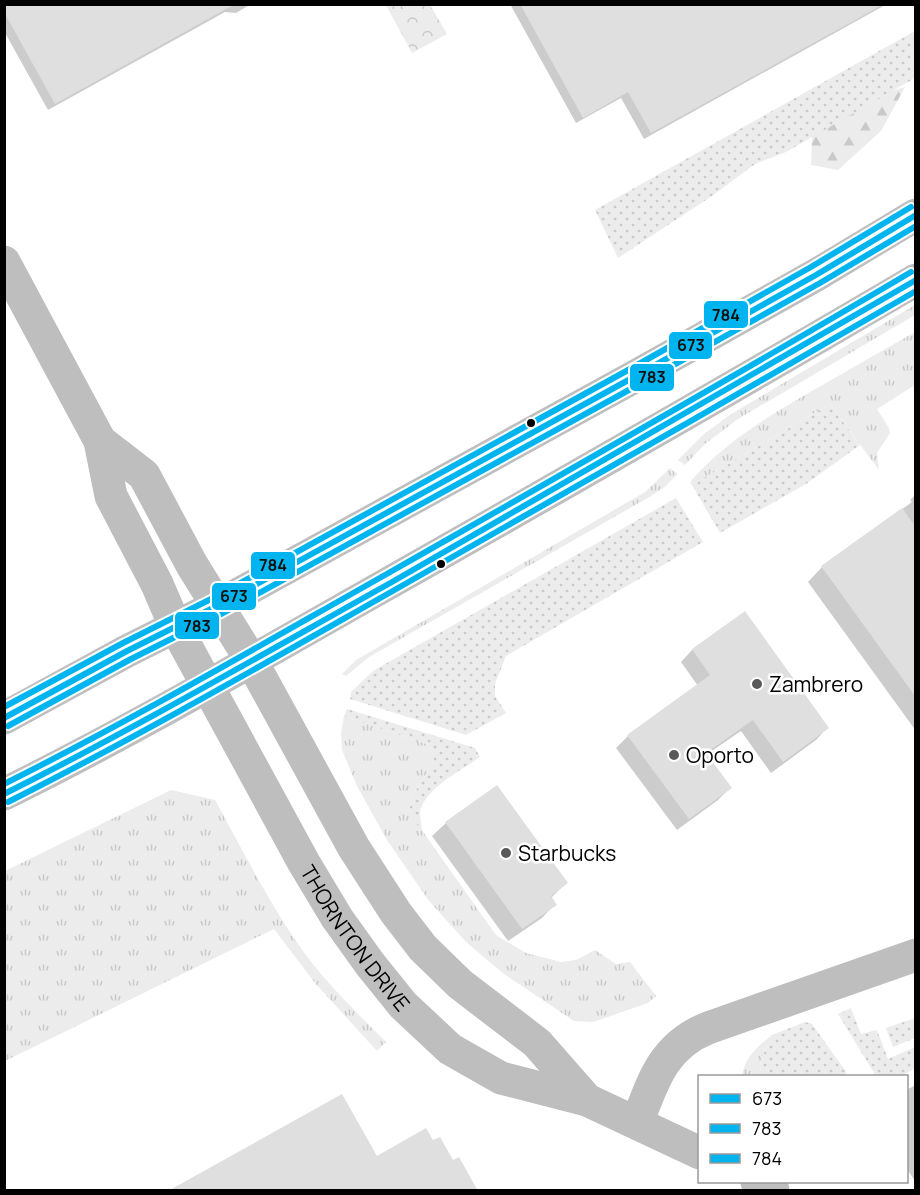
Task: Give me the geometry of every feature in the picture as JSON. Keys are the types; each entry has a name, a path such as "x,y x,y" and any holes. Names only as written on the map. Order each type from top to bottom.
{"street":[{"path":"4,718 175,626 218,606 665,360 816,275 915,215"},
{"path":"4,262 100,441"},
{"path":"4,794 72,760 206,686 683,417 915,280"},
{"name":"THORNTON DRIVE","path":"100,441 144,475 192,565 251,660 354,848 396,913 423,948 460,984 537,1043 587,1100"},
{"name":"THORNTON DRIVE","path":"100,441 111,496 206,686 337,918 403,1005 450,1049 501,1078 587,1100 698,1153"},
{"path":"637,1123 655,1075 667,1057 687,1039 708,1028 915,955"},
{"path":"759,1183 773,1191"}],"green space":[{"path":"386,5 430,5 447,34 412,53"},
{"path":"915,31 915,78 786,152 755,164 712,196 618,258 595,210"},
{"path":"905,87 881,131 838,170 811,165 814,94 859,100"},
{"path":"915,305 915,315 738,419 705,444 685,465 678,460 704,434 731,414"},
{"path":"915,332 915,385 877,409 890,433 877,453 879,470 830,404 692,485 690,482 704,467 750,429"},
{"path":"830,404 860,445 806,484 720,533 692,485"},
{"path":"670,468 677,474 666,486 651,496 369,657 346,676 342,674 356,660 645,492"},
{"path":"676,498 703,542 506,656 495,684 495,696 506,713 466,735 350,699 351,692 373,671"},
{"path":"347,709 475,748 480,757 436,788 423,804 420,812 422,832 409,812 412,797 434,761 430,745 344,716"},
{"path":"344,716 430,745 434,761 412,797 409,812 496,935 526,953 561,962 576,960 595,950 616,964 630,962 656,996 648,1003 593,1022 574,1021 504,974 466,942 429,901 387,840 357,786 342,750 341,733"},
{"path":"171,790 215,800 266,893 300,947 330,985 386,1042 377,1051 315,983 274,929 5,1061 5,871"},
{"path":"851,1008 861,1034 877,1030 888,1059 915,1047 915,1068 904,1075 875,1075 838,1014"},
{"path":"915,1018 915,1038 893,1047 886,1028"},
{"path":"805,1022 812,1024 847,1073 844,1075 761,1075 760,1062 772,1035"},
{"path":"772,1035 760,1062 761,1075 742,1075 749,1058"}],"building":[{"path":"4,4 235,4 55,104 4,12"},
{"path":"520,4 884,4 651,133 628,92 583,118"},
{"path":"902,508 915,526 915,696 821,566"},
{"path":"745,611 829,728 783,762 753,720 706,753 732,788 689,819 627,735 710,675 692,649"},
{"name":"Starbucks","path":"497,785 568,883 551,896 557,905 522,929 445,822"},
{"path":"342,1094 377,1156 426,1128 433,1140 440,1137 453,1160 459,1157 478,1191 168,1191"}],"transit line":[{"name":"784","path":"4,707 213,598 630,369 811,267 911,207"},
{"name":"673","path":"4,718 127,651 217,606 634,377 816,275 916,215"},
{"name":"783","path":"8,726 131,659 221,614 638,385 820,283 916,226"},
{"name":"784","path":"4,784 101,734 243,655 649,425 911,272"},
{"name":"673","path":"4,794 151,717 392,582 916,280"},
{"name":"783","path":"8,802 107,751 253,670 916,291"}],"place":[{"name":"Zambrero","path":"757,684"},
{"name":"Oporto","path":"674,755"},
{"name":"Starbucks","path":"506,853"}]}
